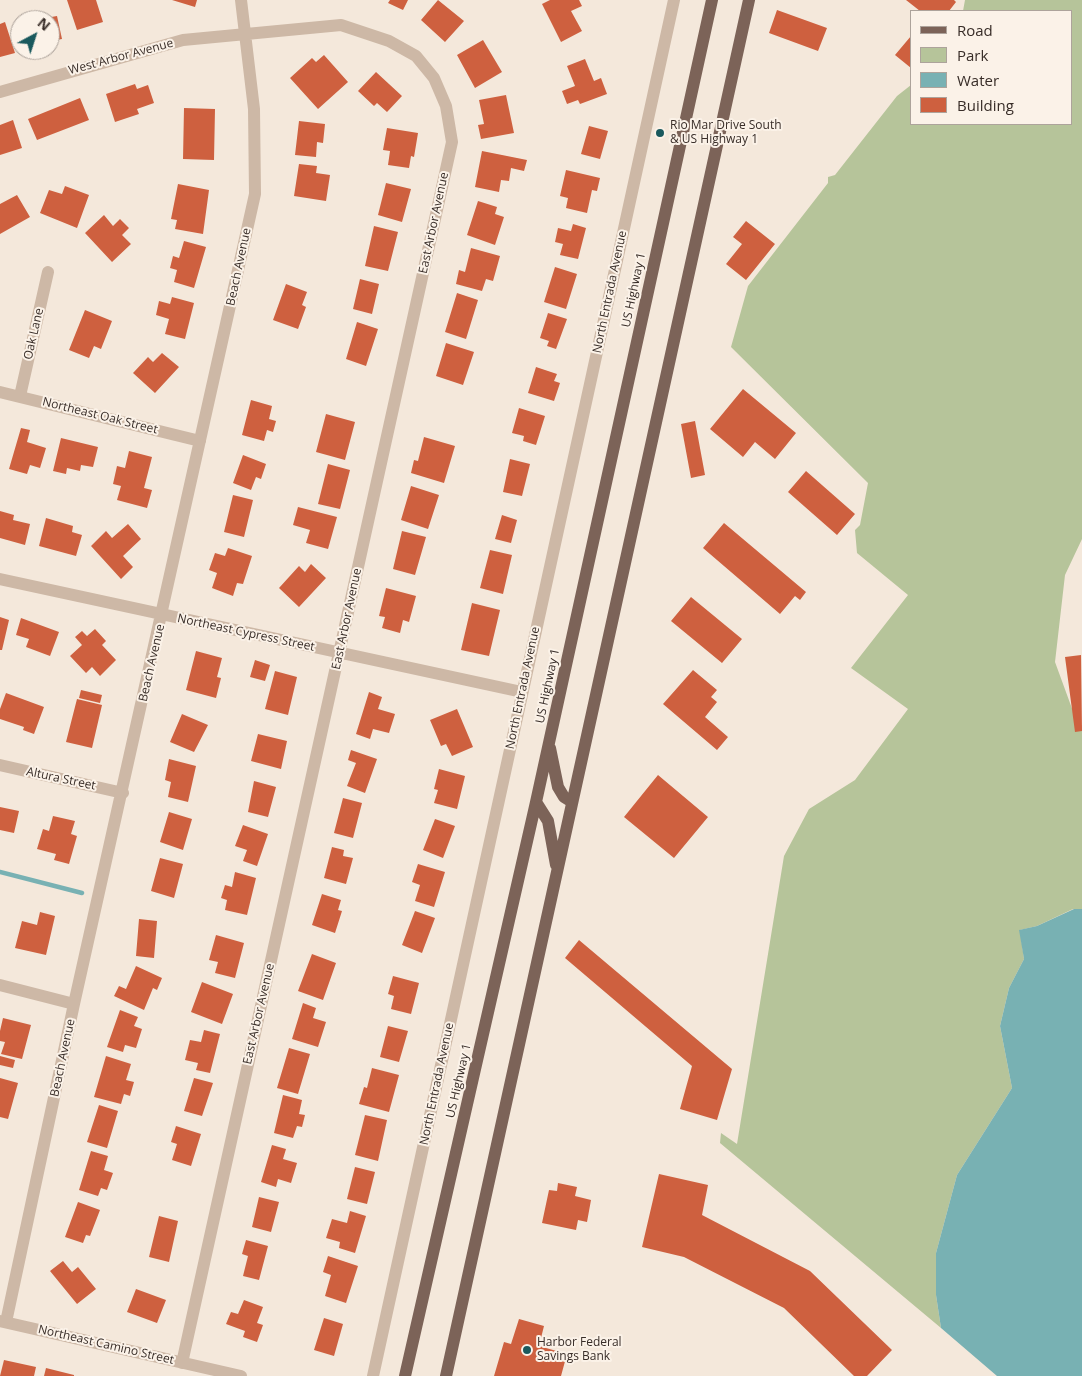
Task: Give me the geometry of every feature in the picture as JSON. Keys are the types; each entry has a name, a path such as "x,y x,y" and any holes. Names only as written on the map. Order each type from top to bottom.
{"main road":[{"name":"US Highway 1","path":"405,1376 549,744 712,0"},
{"path":"446,1376 749,0"},
{"path":"549,744 558,787 564,797 572,802"},
{"path":"536,802 548,821 557,870"}],"street":[{"name":"Beach Avenue","path":"3,1321 163,615 255,194 254,109 241,0"},
{"name":"North Entrada Avenue","path":"373,1376 674,0"},
{"name":"East Arbor Avenue","path":"182,1363 452,142 446,106 434,78 416,56 389,41 341,25 244,34"},
{"name":"West Arbor Avenue","path":"0,92 183,40 244,34"},
{"name":"Oak Lane","path":"20,396 48,272"},
{"name":"Northeast Oak Street","path":"0,392 200,441"},
{"name":"Northeast Cypress Street","path":"0,578 522,692"},
{"name":"Altura Street","path":"0,766 123,792"},
{"path":"0,985 74,1004"},
{"name":"Northeast Camino Street","path":"3,1321 241,1376"}],"green space":[{"path":"965,0 1082,0 1082,539 1065,575 1055,662 1074,714 1082,726 1082,909 1073,909 1037,926 1020,930 1024,959 1009,988 1000,1026 1012,1088 957,1175 936,1253 936,1295 941,1328 720,1143 721,1133 737,1144 784,856 809,809 855,780 908,709 851,668 908,595 857,553 855,530 860,525 868,483 731,347 748,286 828,183 828,177 835,175 897,96 910,86 910,125 1072,125 1072,10 963,10"}],"water":[{"path":"1074,909 1082,909 1082,1376 997,1376 941,1328 936,1295 936,1253 957,1175 1012,1088 1000,1026 1009,988 1024,959 1019,930 1037,926"}],"building":[{"path":"67,0 96,0 103,22 77,30"},
{"path":"172,0 197,0 195,7"},
{"path":"390,0 408,0 403,10 388,3"},
{"path":"438,0 464,21 445,42 421,20"},
{"path":"550,0 579,0 582,6 571,11 582,31 561,42 542,4"},
{"path":"906,0 954,0 956,2 950,10 919,10"},
{"path":"777,10 827,28 818,51 769,33"},
{"path":"5,22 10,38 10,54 0,57 0,24"},
{"path":"910,37 910,67 895,55"},
{"path":"483,40 502,72 475,88 457,55"},
{"path":"324,55 348,82 318,109 290,78 312,58 316,62"},
{"path":"585,59 594,81 601,78 607,94 580,104 578,100 567,104 562,91 575,86 567,66"},
{"path":"376,72 402,96 387,112 377,103 374,106 358,91"},
{"path":"135,84 137,89 148,85 154,103 137,109 139,114 115,122 106,94"},
{"path":"506,95 514,133 481,139 478,125 484,124 479,100"},
{"path":"80,98 89,120 37,140 28,119"},
{"path":"184,108 215,109 214,160 183,159"},
{"path":"13,120 22,148 0,155 0,125"},
{"path":"299,121 325,124 323,143 317,142 316,157 295,155"},
{"path":"589,126 608,131 600,159 581,154"},
{"path":"387,128 418,133 414,157 411,156 409,168 388,165 390,151 383,150"},
{"path":"482,151 527,160 524,171 511,168 509,181 501,180 499,192 475,187"},
{"path":"299,164 317,166 316,173 330,175 326,201 294,196"},
{"path":"566,170 600,178 597,191 592,190 587,213 566,208 568,198 560,196"},
{"path":"386,183 411,189 402,222 378,215"},
{"path":"178,184 209,190 203,234 175,229 177,220 171,219"},
{"path":"65,186 89,195 77,228 40,213 49,190 62,194"},
{"path":"17,195 30,217 0,234 0,204"},
{"path":"478,201 497,207 495,214 504,217 495,245 467,235"},
{"path":"104,215 113,226 120,219 129,228 122,235 131,244 112,262 85,233"},
{"path":"746,221 775,244 746,280 726,264 742,244 733,237"},
{"path":"573,224 586,228 578,259 560,255 563,244 555,242 558,228 571,231"},
{"path":"374,226 398,232 388,271 365,266"},
{"path":"184,241 206,247 194,288 174,282 177,270 170,268 173,256 179,258"},
{"path":"471,248 500,256 493,281 486,279 482,291 456,284 459,270 465,272"},
{"path":"555,267 577,274 566,309 544,302"},
{"path":"360,279 379,284 372,314 353,309"},
{"path":"286,284 307,292 302,305 306,307 298,329 273,320"},
{"path":"457,293 478,300 466,339 445,332"},
{"path":"172,297 194,303 185,339 165,334 169,319 156,315 159,301 170,304"},
{"path":"85,310 112,321 101,349 94,346 89,358 69,350"},
{"path":"548,313 567,319 556,349 547,346 549,341 540,338"},
{"path":"357,322 378,329 366,366 346,359"},
{"path":"446,343 474,352 463,385 436,376"},
{"path":"162,353 179,367 155,393 133,373 148,357 153,362"},
{"path":"536,367 557,374 554,381 560,383 554,401 528,393"},
{"path":"743,389 796,433 775,459 755,442 743,457 710,429"},
{"path":"251,400 272,406 269,419 276,421 273,432 267,430 264,441 242,435"},
{"path":"519,408 545,416 536,445 523,441 524,436 512,433"},
{"path":"326,414 355,422 345,460 316,452"},
{"path":"695,421 705,475 691,478 681,424"},
{"path":"21,428 30,430 27,442 46,448 40,468 30,465 27,474 9,469"},
{"path":"424,437 455,446 444,483 411,473 414,460 418,461"},
{"path":"61,438 98,447 93,467 81,465 80,471 67,468 66,474 53,471"},
{"path":"129,451 152,457 144,488 152,490 147,508 117,500 121,486 113,484 117,466 125,468"},
{"path":"243,455 266,464 261,479 256,477 251,490 233,483"},
{"path":"510,459 530,464 522,496 503,492"},
{"path":"328,464 350,470 340,509 318,504"},
{"path":"806,471 855,514 837,535 788,492"},
{"path":"411,486 439,495 428,529 401,520"},
{"path":"233,495 253,500 244,537 224,532"},
{"path":"298,507 337,517 328,549 306,543 310,530 293,525"},
{"path":"0,511 14,515 13,520 30,524 25,545 0,538"},
{"path":"502,515 517,520 511,543 495,539"},
{"path":"46,518 73,526 72,532 82,535 76,556 39,546"},
{"path":"724,523 806,592 800,600 795,596 780,614 703,548"},
{"path":"128,524 141,539 123,556 133,567 121,579 91,546 106,531 112,538"},
{"path":"402,531 426,537 415,575 393,569"},
{"path":"228,548 252,556 243,584 237,583 233,596 212,588 217,573 209,570 215,553 225,556"},
{"path":"490,550 512,555 503,594 480,588"},
{"path":"311,564 326,578 299,607 279,588 299,566 305,572"},
{"path":"386,588 416,596 409,622 403,620 400,633 382,628 385,617 379,616"},
{"path":"691,597 742,639 722,663 671,621"},
{"path":"472,603 500,610 489,656 461,650"},
{"path":"0,617 9,620 2,650 0,650"},
{"path":"21,618 59,632 50,656 26,647 29,639 16,635"},
{"path":"95,629 106,641 102,645 116,660 100,676 92,667 86,673 70,656 82,645 75,637 82,631 87,636"},
{"path":"196,651 222,658 217,677 221,678 216,698 186,690"},
{"path":"1081,655 1082,731 1075,732 1065,657"},
{"path":"255,660 270,665 265,681 250,677"},
{"path":"693,670 717,690 711,697 717,702 705,717 728,737 717,750 663,704"},
{"path":"275,671 297,677 288,715 265,709"},
{"path":"81,690 102,695 100,703 79,698"},
{"path":"369,692 382,697 378,709 395,714 389,733 373,729 370,739 356,734"},
{"path":"6,693 44,707 34,734 23,730 24,727 0,719 0,709"},
{"path":"77,699 102,705 92,748 66,742"},
{"path":"457,709 473,747 452,756 446,744 441,746 430,720"},
{"path":"182,714 208,725 194,752 170,742"},
{"path":"258,734 287,741 281,769 251,761"},
{"path":"351,750 377,759 365,793 347,786 356,763 348,760"},
{"path":"169,759 196,766 188,802 168,797 171,782 165,780"},
{"path":"439,769 465,776 457,809 434,803 438,790 434,789"},
{"path":"658,775 708,817 674,858 624,817"},
{"path":"254,781 276,787 268,817 248,812"},
{"path":"343,798 362,803 353,838 334,833"},
{"path":"0,807 19,811 14,833 0,830"},
{"path":"169,812 192,819 183,850 160,842"},
{"path":"53,816 75,821 71,834 77,836 69,864 54,860 56,854 37,849 43,829 49,831"},
{"path":"435,819 455,826 443,858 423,850"},
{"path":"243,825 268,834 257,866 243,861 247,850 235,846"},
{"path":"332,847 344,850 343,856 353,858 346,884 324,878"},
{"path":"160,858 183,864 174,898 151,891"},
{"path":"418,864 445,872 434,907 415,901 420,885 412,882"},
{"path":"235,872 256,878 247,915 225,910 227,900 221,898 225,885 232,887"},
{"path":"322,894 341,900 338,910 342,911 335,933 312,925"},
{"path":"415,911 435,918 422,953 402,945"},
{"path":"40,912 55,916 46,955 15,948 22,921 37,925"},
{"path":"139,919 157,921 154,958 136,956"},
{"path":"216,935 244,943 235,978 215,973 218,962 209,960"},
{"path":"579,940 732,1069 717,1120 680,1109 692,1066 565,958"},
{"path":"312,954 336,963 323,1000 298,991"},
{"path":"136,966 162,978 157,990 153,988 144,1010 114,996 119,986 126,989"},
{"path":"393,976 419,983 411,1014 391,1009 394,996 388,994"},
{"path":"202,982 233,994 222,1024 191,1012"},
{"path":"303,1003 316,1008 313,1018 326,1022 318,1047 292,1039"},
{"path":"120,1010 138,1017 134,1026 142,1029 136,1048 125,1045 123,1052 107,1047"},
{"path":"3,1018 31,1025 22,1059 1,1054 5,1042 0,1041"},
{"path":"388,1026 408,1031 399,1062 380,1057"},
{"path":"204,1030 220,1034 210,1073 196,1070 198,1063 185,1060 190,1040 201,1042"},
{"path":"289,1048 310,1054 298,1094 277,1088"},
{"path":"0,1056 15,1060 13,1068 0,1065"},
{"path":"106,1056 131,1064 126,1080 134,1082 130,1096 124,1094 121,1104 94,1097"},
{"path":"372,1068 399,1075 389,1112 359,1104 364,1087 367,1088"},
{"path":"0,1078 18,1083 8,1119 0,1117"},
{"path":"194,1078 213,1083 202,1116 184,1111"},
{"path":"283,1095 302,1100 299,1114 305,1115 302,1127 297,1126 293,1138 274,1133"},
{"path":"99,1105 118,1111 107,1148 87,1142"},
{"path":"365,1115 387,1120 378,1161 355,1155"},
{"path":"176,1126 201,1134 191,1166 172,1160 177,1144 171,1142"},
{"path":"272,1145 286,1149 283,1159 297,1163 291,1183 278,1179 276,1187 261,1182"},
{"path":"91,1151 108,1156 104,1170 113,1173 107,1190 101,1188 98,1196 79,1190"},
{"path":"355,1167 375,1172 367,1204 347,1199"},
{"path":"659,1174 708,1185 702,1215 810,1271 892,1350 867,1376 854,1376 784,1308 684,1257 642,1247"},
{"path":"558,1183 577,1187 575,1196 591,1200 587,1222 578,1220 576,1230 542,1223 549,1190 557,1191"},
{"path":"259,1197 279,1202 271,1232 252,1227"},
{"path":"78,1202 100,1210 90,1236 86,1235 83,1243 65,1237"},
{"path":"350,1211 366,1216 355,1253 339,1248 340,1242 326,1238 332,1219 347,1223"},
{"path":"159,1216 178,1221 169,1262 149,1257"},
{"path":"246,1240 268,1246 259,1280 243,1276 248,1256 242,1254"},
{"path":"328,1256 358,1266 346,1303 325,1296 331,1275 323,1272"},
{"path":"63,1261 72,1272 78,1267 96,1289 77,1304 50,1271"},
{"path":"136,1289 166,1300 157,1323 127,1312"},
{"path":"244,1300 263,1307 257,1323 263,1325 257,1342 243,1337 245,1331 226,1324 231,1312 238,1314"},
{"path":"324,1318 343,1324 334,1356 314,1350"},
{"name":"Harbor Federal Savings Bank","path":"519,1319 544,1326 539,1346 567,1354 561,1376 494,1376 504,1342 511,1344"},
{"path":"4,1360 36,1367 34,1376 0,1376"},
{"path":"46,1368 74,1375 74,1376 44,1376"}],"waterway":[{"path":"0,872 82,893"}],"place":[{"name":"Rio Mar Drive South & US Highway 1","path":"660,133"},
{"name":"Harbor Federal Savings Bank","path":"527,1350"}]}
